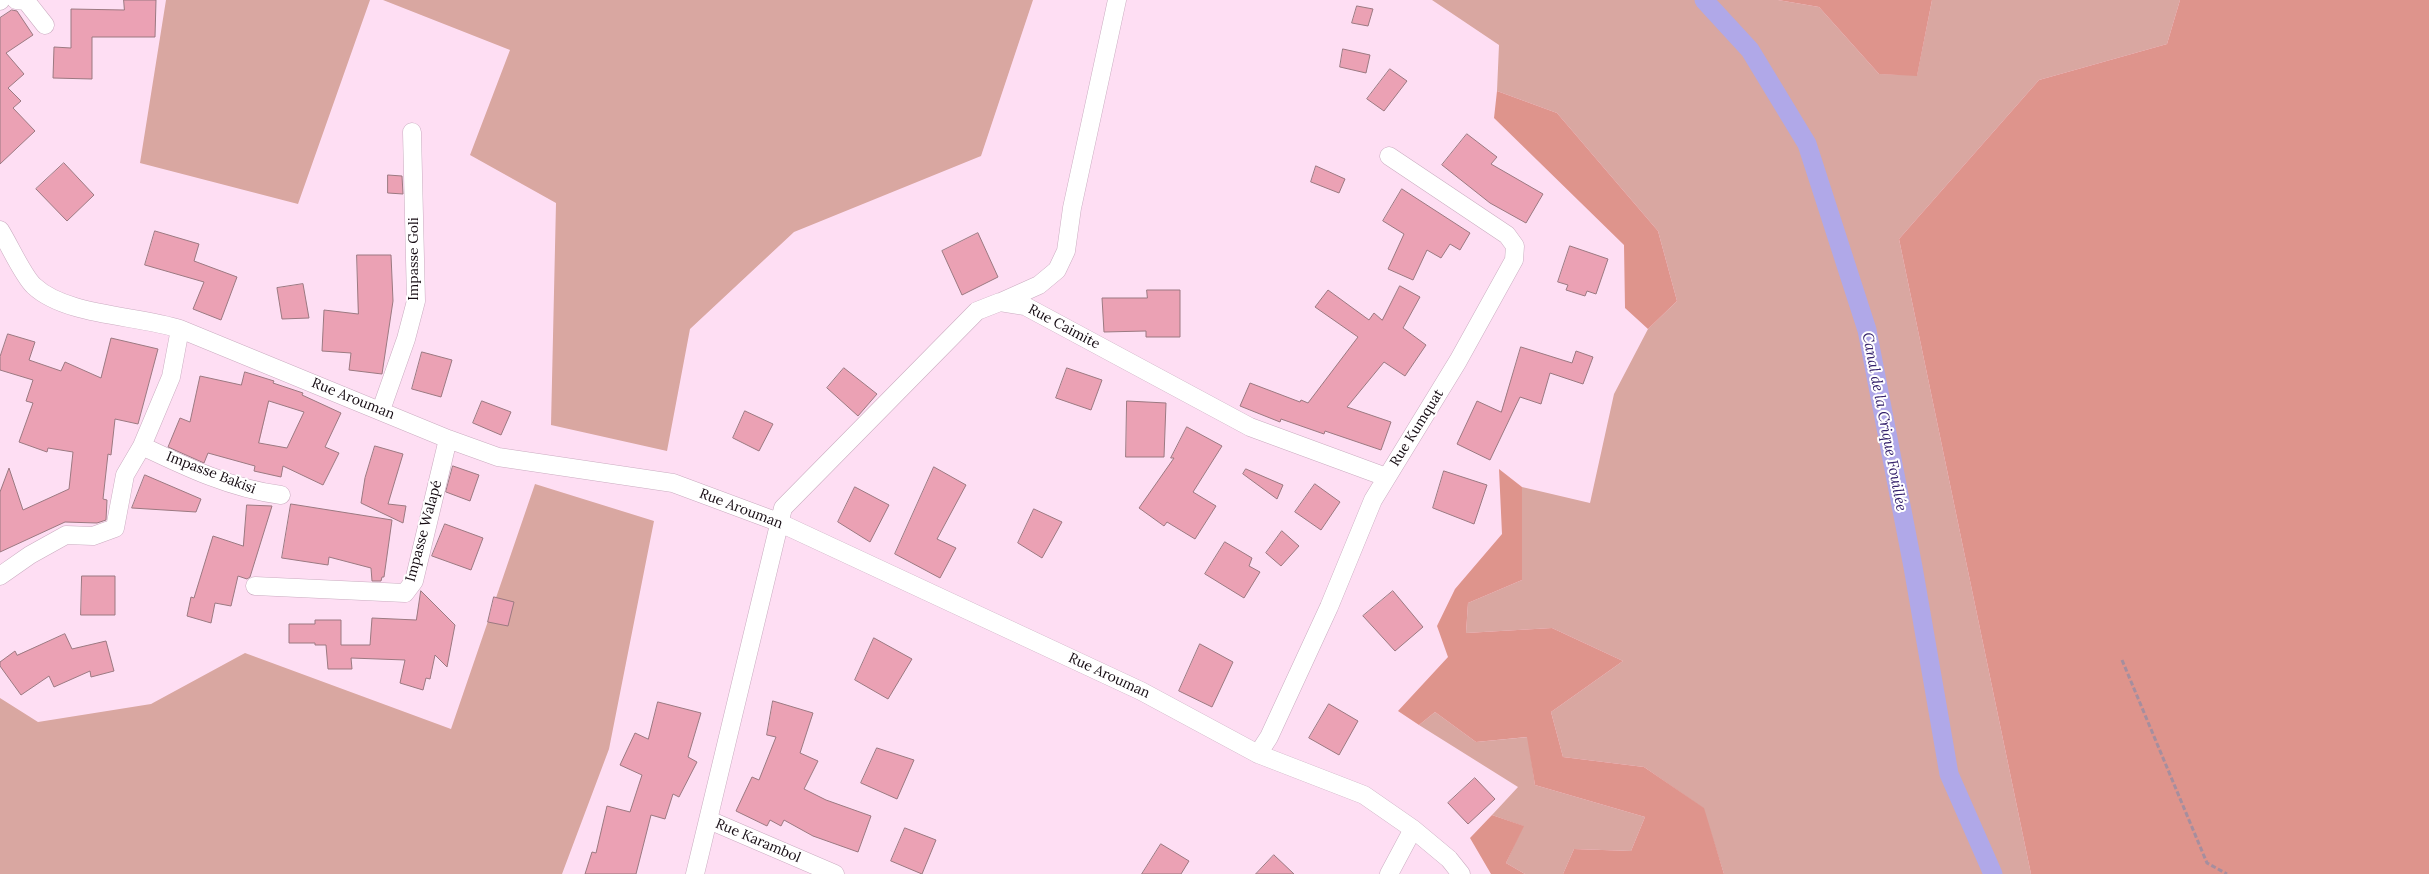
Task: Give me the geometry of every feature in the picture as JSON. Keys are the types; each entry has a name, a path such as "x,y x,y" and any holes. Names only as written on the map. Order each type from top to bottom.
{"street":[{"path":"16,0 26,1 45,25"},
{"path":"695,874 778,522 783,508 977,311 1038,285 1057,270 1066,251 1072,208 1117,0"},
{"name":"Impasse Goli","path":"381,410 406,340 416,301 412,132"},
{"name":"Rue Kumquat","path":"1258,754 1269,736 1329,608 1373,500 1462,353 1514,260 1515,246 1507,235 1389,156"},
{"name":"Rue Arouman","path":"0,230 33,286 61,304 158,322 180,329 448,439 498,457 673,483 778,522 1141,691 1258,754 1364,795 1412,829 1449,860 1461,874"},
{"name":"Rue Caimite","path":"1000,302 1025,306 1250,427 1386,477"},
{"path":"0,576 66,535 93,536 115,528 125,475 142,446 170,377 180,329"},
{"name":"Impasse Walapé","path":"255,586 405,593 414,581 448,439"},
{"name":"Impasse Bakisi","path":"142,446 204,474 257,492 281,495"},
{"name":"Rue Karambol","path":"709,820 835,874"},
{"path":"1389,874 1412,829"}],"path":[{"path":"2122,660 2207,863 2227,874"}],"shaded area":[{"path":"166,0 370,0 298,204 140,163"},
{"path":"383,0 1033,0 981,156 794,232 690,329 667,451 551,425 556,203 470,155 510,50"},
{"path":"1432,0 1778,0 1819,7 1879,74 1917,75 1932,0 2180,0 2167,44 2039,80 1899,239 2031,874 1724,874 1703,808 1644,767 1563,757 1551,712 1623,661 1552,628 1466,633 1468,603 1522,580 1522,487 1590,503 1614,394 1648,329 1677,301 1658,231 1557,113 1497,91 1499,45"},
{"path":"1778,0 1932,0 1917,76 1879,74 1819,7"},
{"path":"2180,0 2429,0 2429,874 2031,874 1899,239 2039,80 2167,44"},
{"path":"1497,91 1557,113 1658,231 1677,301 1648,329 1625,308 1624,245 1494,118"},
{"path":"1499,469 1522,487 1522,580 1468,603 1466,633 1552,628 1623,661 1551,712 1563,757 1644,767 1704,808 1724,874 1563,874 1574,849 1631,851 1645,817 1535,785 1527,737 1476,742 1435,712 1419,725 1398,711 1448,657 1437,626 1455,589 1502,534"},
{"path":"535,484 654,521 609,749 562,874 0,874 0,698 38,722 151,704 245,653 451,729"},
{"path":"1435,712 1476,742 1528,737 1535,785 1645,817 1631,851 1574,849 1563,874 1525,874 1506,863 1523,826 1492,815 1518,787 1419,725"},
{"path":"1492,815 1524,826 1506,863 1525,874 1491,874 1470,838"}],"building":[{"path":"124,0 156,0 155,37 92,37 92,79 53,78 54,47 71,48 71,9 124,10"},
{"path":"1357,6 1373,9 1368,26 1352,23"},
{"path":"12,10 17,11 33,35 6,53 24,74 8,88 21,101 13,108 35,131 0,164 0,18"},
{"path":"1343,49 1370,55 1366,73 1340,67"},
{"path":"1390,69 1407,81 1384,111 1367,99"},
{"path":"1467,134 1497,157 1491,164 1543,194 1526,223 1490,203 1442,165"},
{"path":"64,163 94,195 67,221 36,189"},
{"path":"1316,166 1345,179 1339,193 1311,182"},
{"path":"388,175 402,176 403,194 388,193"},
{"path":"1402,189 1470,233 1460,250 1450,244 1441,258 1427,250 1413,280 1388,269 1404,234 1383,221"},
{"path":"155,231 199,244 194,261 237,277 221,320 193,309 204,282 145,265"},
{"path":"978,233 998,277 962,295 942,251"},
{"path":"1570,246 1608,259 1596,294 1587,291 1585,296 1566,290 1568,285 1558,282"},
{"path":"357,255 391,255 393,301 382,374 349,370 351,353 322,351 324,310 358,314"},
{"path":"303,284 309,318 282,319 277,288"},
{"path":"1400,286 1420,297 1403,328 1426,345 1405,376 1384,362 1347,407 1391,422 1381,450 1325,431 1324,434 1281,419 1280,422 1240,406 1250,383 1300,402 1301,400 1308,403 1358,337 1315,307 1328,290 1369,320 1374,313 1382,320"},
{"path":"1147,290 1180,290 1180,337 1146,337 1146,331 1104,332 1102,298 1147,298"},
{"path":"8,334 35,342 29,360 61,371 65,362 101,378 111,338 158,349 138,424 115,419 111,455 108,454 103,499 107,500 106,520 97,523 65,522 0,552 0,492 9,468 23,510 69,489 73,452 48,448 47,452 19,442 33,403 26,401 33,380 0,370 0,357"},
{"path":"1521,347 1572,363 1576,351 1593,357 1583,384 1550,373 1541,404 1520,397 1490,460 1457,444 1477,401 1501,412"},
{"path":"422,352 452,360 441,397 412,389"},
{"path":"844,368 877,394 858,416 827,388"},
{"path":"1067,368 1102,380 1091,410 1056,398"},
{"path":"245,372 303,393 302,395 341,413 325,447 339,453 323,485 283,466 281,477 254,471 255,466 208,453 204,463 168,447 180,418 190,422 200,376 241,385","holes":["269,401 304,412 287,448 259,443"]},
{"path":"482,401 511,412 501,435 473,423"},
{"path":"1127,401 1166,403 1164,457 1126,457"},
{"path":"745,411 773,424 759,451 733,438"},
{"path":"1187,427 1222,446 1193,492 1216,506 1195,539 1167,522 1164,526 1139,508 1174,458 1171,458"},
{"path":"375,446 403,454 388,504 406,506 403,523 361,503 365,478"},
{"path":"453,466 479,475 470,501 446,492"},
{"path":"934,467 966,485 937,539 956,548 940,578 895,554"},
{"path":"1246,469 1283,485 1277,499 1243,474"},
{"path":"1444,471 1487,485 1474,524 1433,508"},
{"path":"145,475 201,499 196,512 132,508"},
{"path":"1315,484 1340,502 1321,530 1295,512"},
{"path":"855,487 889,505 870,542 838,522"},
{"path":"291,504 392,520 384,577 382,577 381,581 372,581 371,568 329,557 328,565 282,558"},
{"path":"247,505 272,506 250,577 247,579 238,576 231,606 215,603 211,623 187,616 191,597 194,598 213,536 243,546"},
{"path":"1034,509 1062,522 1042,558 1018,543"},
{"path":"445,524 483,538 471,570 432,556"},
{"path":"1282,531 1299,546 1281,566 1266,553"},
{"path":"1225,542 1252,558 1249,566 1260,572 1244,598 1205,574"},
{"path":"82,576 115,576 115,615 81,615"},
{"path":"421,591 455,625 447,667 435,655 430,679 426,678 423,690 400,683 405,660 351,658 352,669 328,669 326,645 289,643 289,624 315,624 315,620 341,620 341,645 370,645 372,618 416,620"},
{"path":"1393,591 1423,627 1395,651 1363,616"},
{"path":"494,597 514,602 508,626 488,622"},
{"path":"65,634 72,649 106,641 114,671 91,677 90,671 54,687 49,676 21,695 0,666 0,662 15,651 17,655"},
{"path":"874,638 912,659 888,699 855,680"},
{"path":"1200,644 1233,662 1212,707 1179,691"},
{"path":"773,701 813,713 800,753 818,761 804,789 826,800 871,816 858,852 813,836 784,820 781,826 770,820 767,826 736,811 752,777 759,780 776,737 767,735"},
{"path":"658,702 701,713 688,757 697,762 679,797 673,794 665,819 651,815 636,874 585,874 592,852 596,853 607,806 630,812 642,775 620,765 635,733 648,739"},
{"path":"1329,704 1358,721 1339,755 1309,738"},
{"path":"877,748 914,760 897,799 861,783"},
{"path":"1475,778 1495,799 1468,824 1448,803"},
{"path":"905,828 936,840 922,874 891,861"},
{"path":"1161,844 1189,861 1181,874 1142,874"},
{"path":"1274,855 1294,874 1256,874"}],"waterway":[{"name":"Canal de la Crique Fouillée","path":"1704,0 1750,50 1807,144 1867,330 1913,567 1949,774 1993,874"}]}
